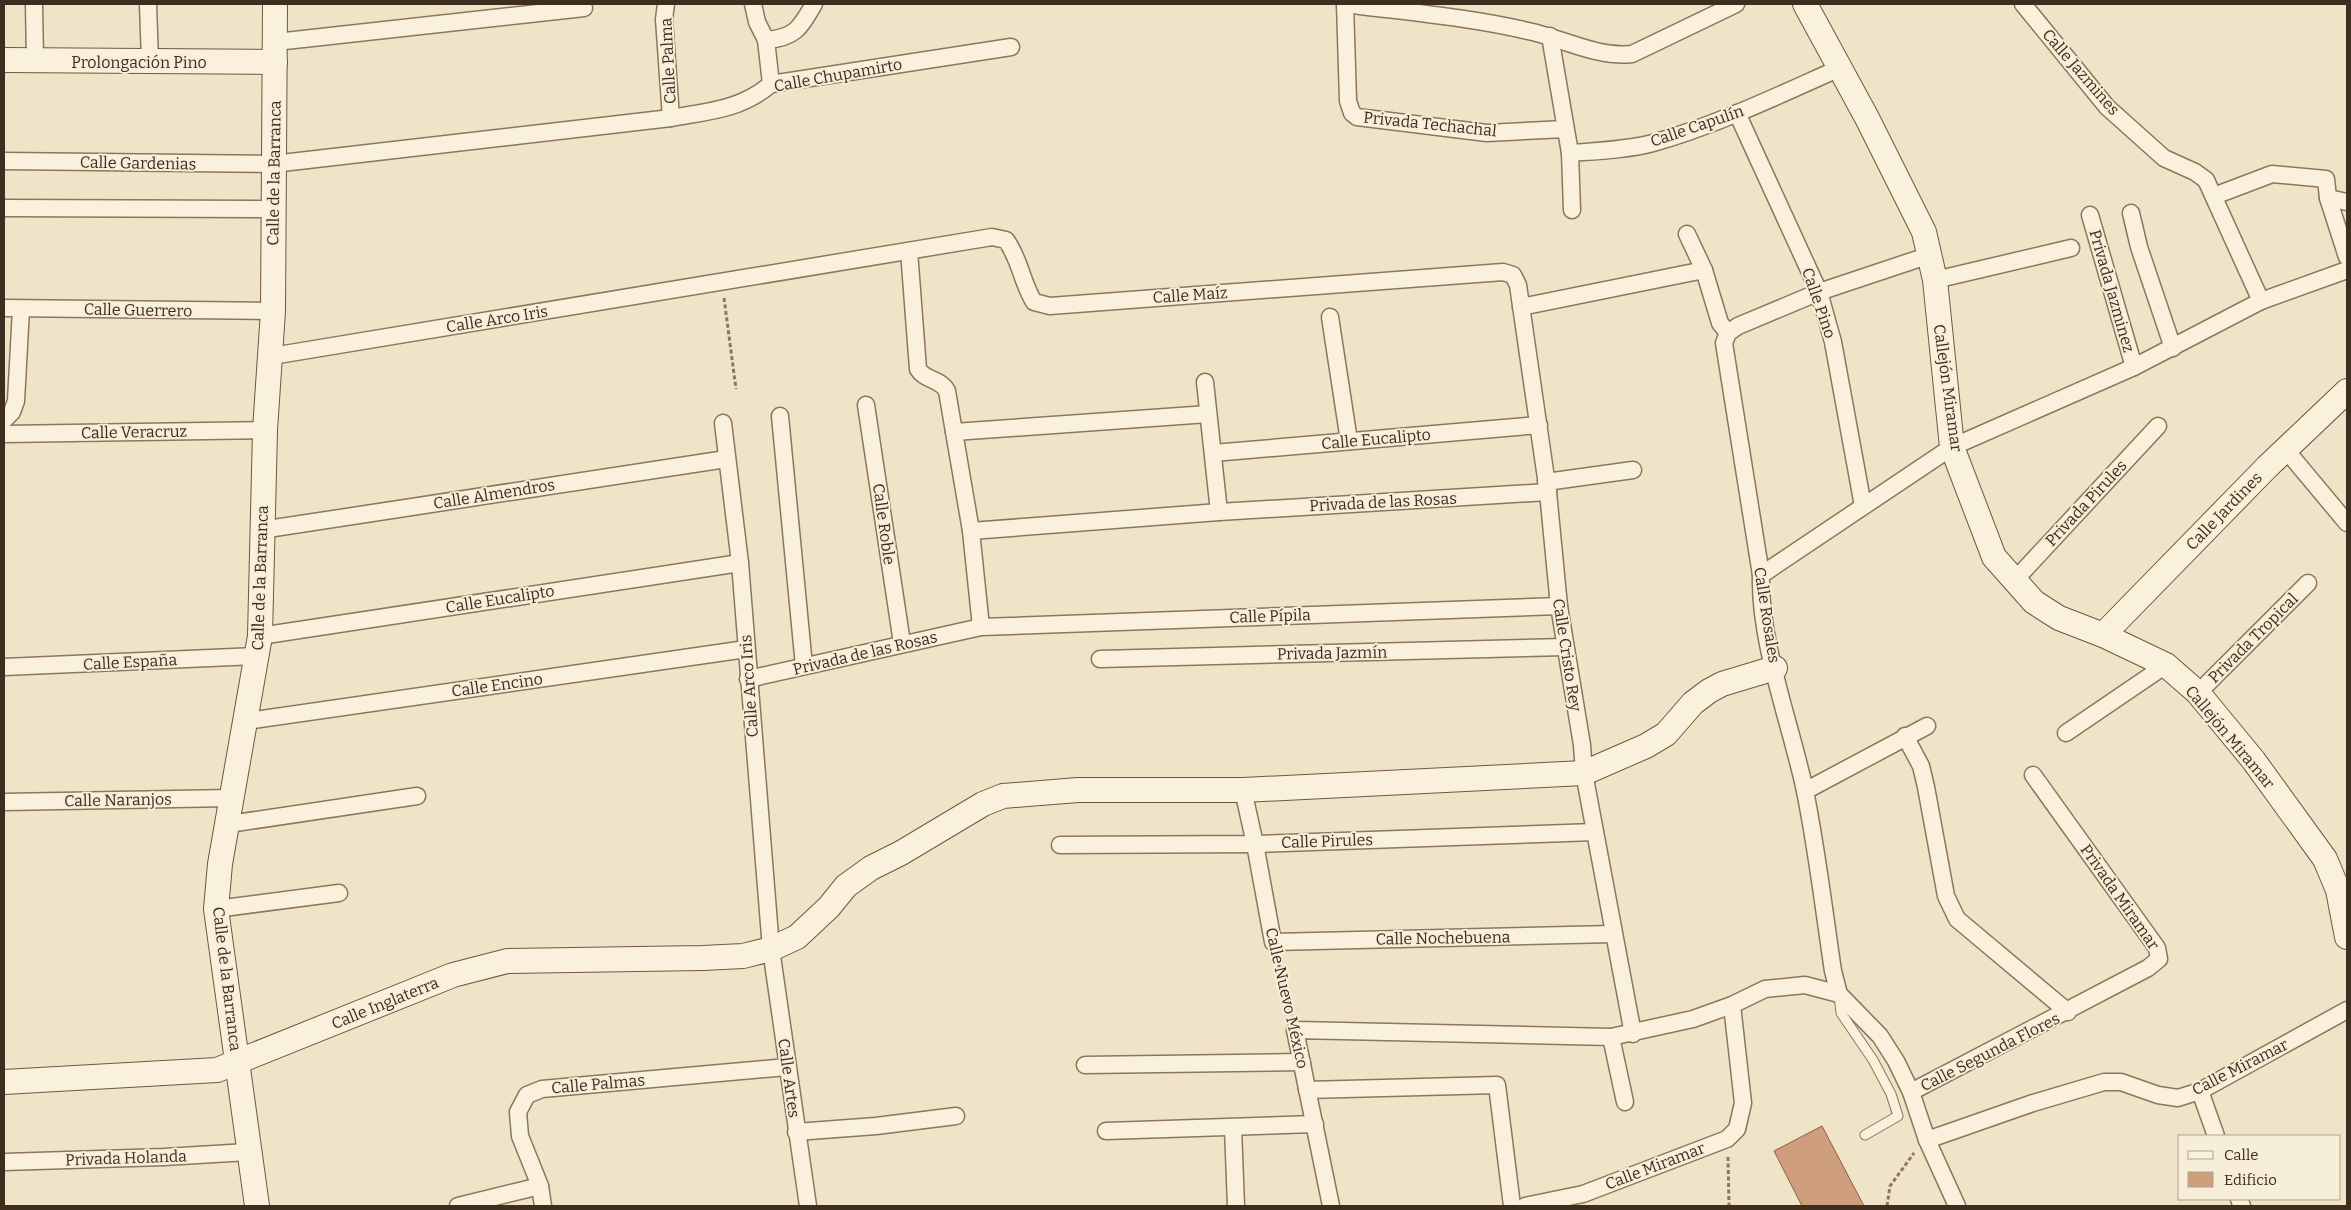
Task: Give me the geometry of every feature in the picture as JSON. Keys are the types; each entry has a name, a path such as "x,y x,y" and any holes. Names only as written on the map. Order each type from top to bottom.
{"street":[{"path":"34,4 35,61"},
{"path":"148,4 150,62"},
{"name":"Calle de la Barranca","path":"256,1206 216,909 220,864 229,824 259,646 265,430 272,356 275,4"},
{"name":"Calle Palma","path":"666,4 664,19 671,118"},
{"path":"753,4 757,22 766,40 771,84"},
{"path":"766,40 785,38 793,34 814,4"},
{"path":"1345,4 1465,19 1550,36 1616,56 1632,54 1736,4"},
{"name":"Privada Techachal","path":"1345,4 1348,101 1352,113 1362,118 1487,133 1566,129"},
{"name":"Callejón Miramar","path":"1804,4 1840,68 1924,232 1935,280 1952,447 1994,557 2034,602 2059,618 2103,634 2166,665 2198,693 2254,761 2325,859 2338,890 2347,937"},
{"name":"Calle Jazmines","path":"2023,4 2108,107 2164,158 2196,172 2206,180 2261,301"},
{"path":"275,52 584,8"},
{"path":"1550,36 1570,152 1572,210"},
{"name":"Calle Chupamirto","path":"273,164 671,118 733,107 757,96 771,84 1011,47"},
{"name":"Prolongación Pino","path":"4,60 150,62 275,52"},
{"name":"Calle Capulín","path":"1570,152 1624,149 1652,143 1737,113 1840,68"},
{"name":"Calle Pino","path":"1737,113 1818,292 1833,342 1863,506"},
{"name":"Calle Gardenias","path":"4,162 273,164"},
{"path":"2214,196 2267,175 2277,174 2326,179 2328,198 2347,257"},
{"path":"2328,198 2347,202"},
{"path":"4,208 273,209"},
{"path":"2130,213 2139,247 2173,348"},
{"name":"Privada Jazminez","path":"2090,215 2134,367"},
{"path":"1687,234 1704,270 1720,323 1728,333 1738,326 1818,292 1930,255"},
{"name":"Calle Maíz","path":"909,251 992,237 1006,240 1014,252 1027,291 1034,302 1050,306 1503,272 1513,275"},
{"path":"1935,280 2071,248"},
{"path":"909,251 918,369 920,373 945,387 971,530 981,627"},
{"name":"Calle Arco Iris","path":"272,356 909,251"},
{"path":"1522,306 1704,270"},
{"path":"1761,575 1952,447 2134,367 2261,301 2347,270"},
{"name":"Calle Cristo Rey","path":"1513,275 1518,285 1522,306 1539,425 1559,606 1582,745 1584,774 1633,1034"},
{"name":"Calle Guerrero","path":"4,308 273,312"},
{"path":"4,420 12,412 16,401 21,309"},
{"path":"1330,318 1349,441"},
{"name":"Calle Rosales","path":"1728,333 1724,343 1761,575 1760,595 1774,668 1805,791 1833,971 1839,994"},
{"path":"971,530 1219,512 1205,382"},
{"name":"Calle Jardines","path":"2103,634 2347,391"},
{"name":"Calle Roble","path":"866,405 902,643"},
{"path":"954,432 1208,414"},
{"path":"780,416 804,666"},
{"name":"Calle Arco Iris","path":"723,423 740,563 771,949"},
{"name":"Calle Eucalipto","path":"1213,453 1539,425"},
{"name":"Privada Pirules","path":"2014,581 2158,426"},
{"name":"Calle Veracruz","path":"4,434 265,430"},
{"path":"2286,450 2347,523"},
{"name":"Calle Almendros","path":"261,530 726,459"},
{"name":"Privada de las Rosas","path":"1219,512 1547,487 1634,470"},
{"name":"Calle Eucalipto","path":"259,646 740,563"},
{"name":"Privada Tropical","path":"2198,693 2308,582"},
{"name":"Calle Pípila","path":"981,627 1559,606"},
{"name":"Privada de las Rosas","path":"748,679 902,643 981,627"},
{"name":"Calle España","path":"4,667 259,646"},
{"name":"Privada Jazmín","path":"1100,659 1565,647"},
{"name":"Calle Encino","path":"247,721 746,649"},
{"path":"2066,733 2166,665"},
{"path":"1243,790 1584,774 1646,746 1666,734 1693,703 1709,691 1722,684 1774,668"},
{"path":"1805,791 1905,736 1927,726"},
{"name":"Calle Segunda Flores","path":"1905,736 1921,766 1950,909 1957,919 2068,1012 1911,1092"},
{"name":"Privada Miramar","path":"2033,775 2157,948 2159,954 2159,960 2155,964 2068,1012"},
{"name":"Calle Inglaterra","path":"4,1082 217,1070 453,975 507,961 744,956 771,949 797,937 829,907 846,886 871,868 908,849 983,804 1003,796 1078,790 1243,790"},
{"name":"Calle Nuevo México","path":"1243,790 1273,942"},
{"path":"229,824 417,796"},
{"name":"Calle Naranjos","path":"4,802 232,798"},
{"name":"Calle Pirules","path":"1060,845 1255,844 1595,832"},
{"path":"216,909 339,893"},
{"name":"Calle Nochebuena","path":"1273,942 1613,934"},
{"name":"Calle Artes","path":"771,949 808,1206"},
{"path":"1296,1030 1611,1038 1693,1019 1732,1005 1765,990 1805,985 1839,994 1880,1036 1911,1092 1927,1140 1957,1206"},
{"path":"1727,1139 1737,1128 1743,1103 1732,1005"},
{"name":"Calle Miramar","path":"1927,1140 2033,1103 2104,1082 2121,1082 2158,1095 2178,1098 2200,1091 2347,1010"},
{"name":"Calle Nuevo México","path":"1296,1030 1331,1206"},
{"path":"1611,1038 1625,1102"},
{"path":"1085,1065 1302,1062"},
{"name":"Calle Palmas","path":"543,1206 540,1186 520,1136 518,1112 527,1095 542,1089 787,1067"},
{"path":"1307,1090 1497,1085 1512,1206"},
{"path":"2200,1091 2216,1135"},
{"path":"796,1132 876,1126 956,1116"},
{"path":"1106,1131 1314,1124"},
{"path":"1233,1128 1236,1206"},
{"name":"Calle Miramar","path":"1525,1206 1583,1194 1727,1139"},
{"name":"Privada Holanda","path":"4,1162 164,1157 248,1152"},
{"path":"458,1206 540,1186"}],"lane":[{"path":"1839,994 1840,1014 1873,1060 1891,1094 1898,1116 1865,1135"}],"path":[{"path":"722,282 736,389"},
{"name":"Calle Nuevo México","path":"1273,942 1296,1030"},
{"path":"1727,1139 1730,1172 1729,1206"},
{"path":"1887,1206 1890,1186 1908,1159 1927,1140"}],"building":[{"path":"1822,1126 1864,1206 1802,1206 1774,1151"}]}
